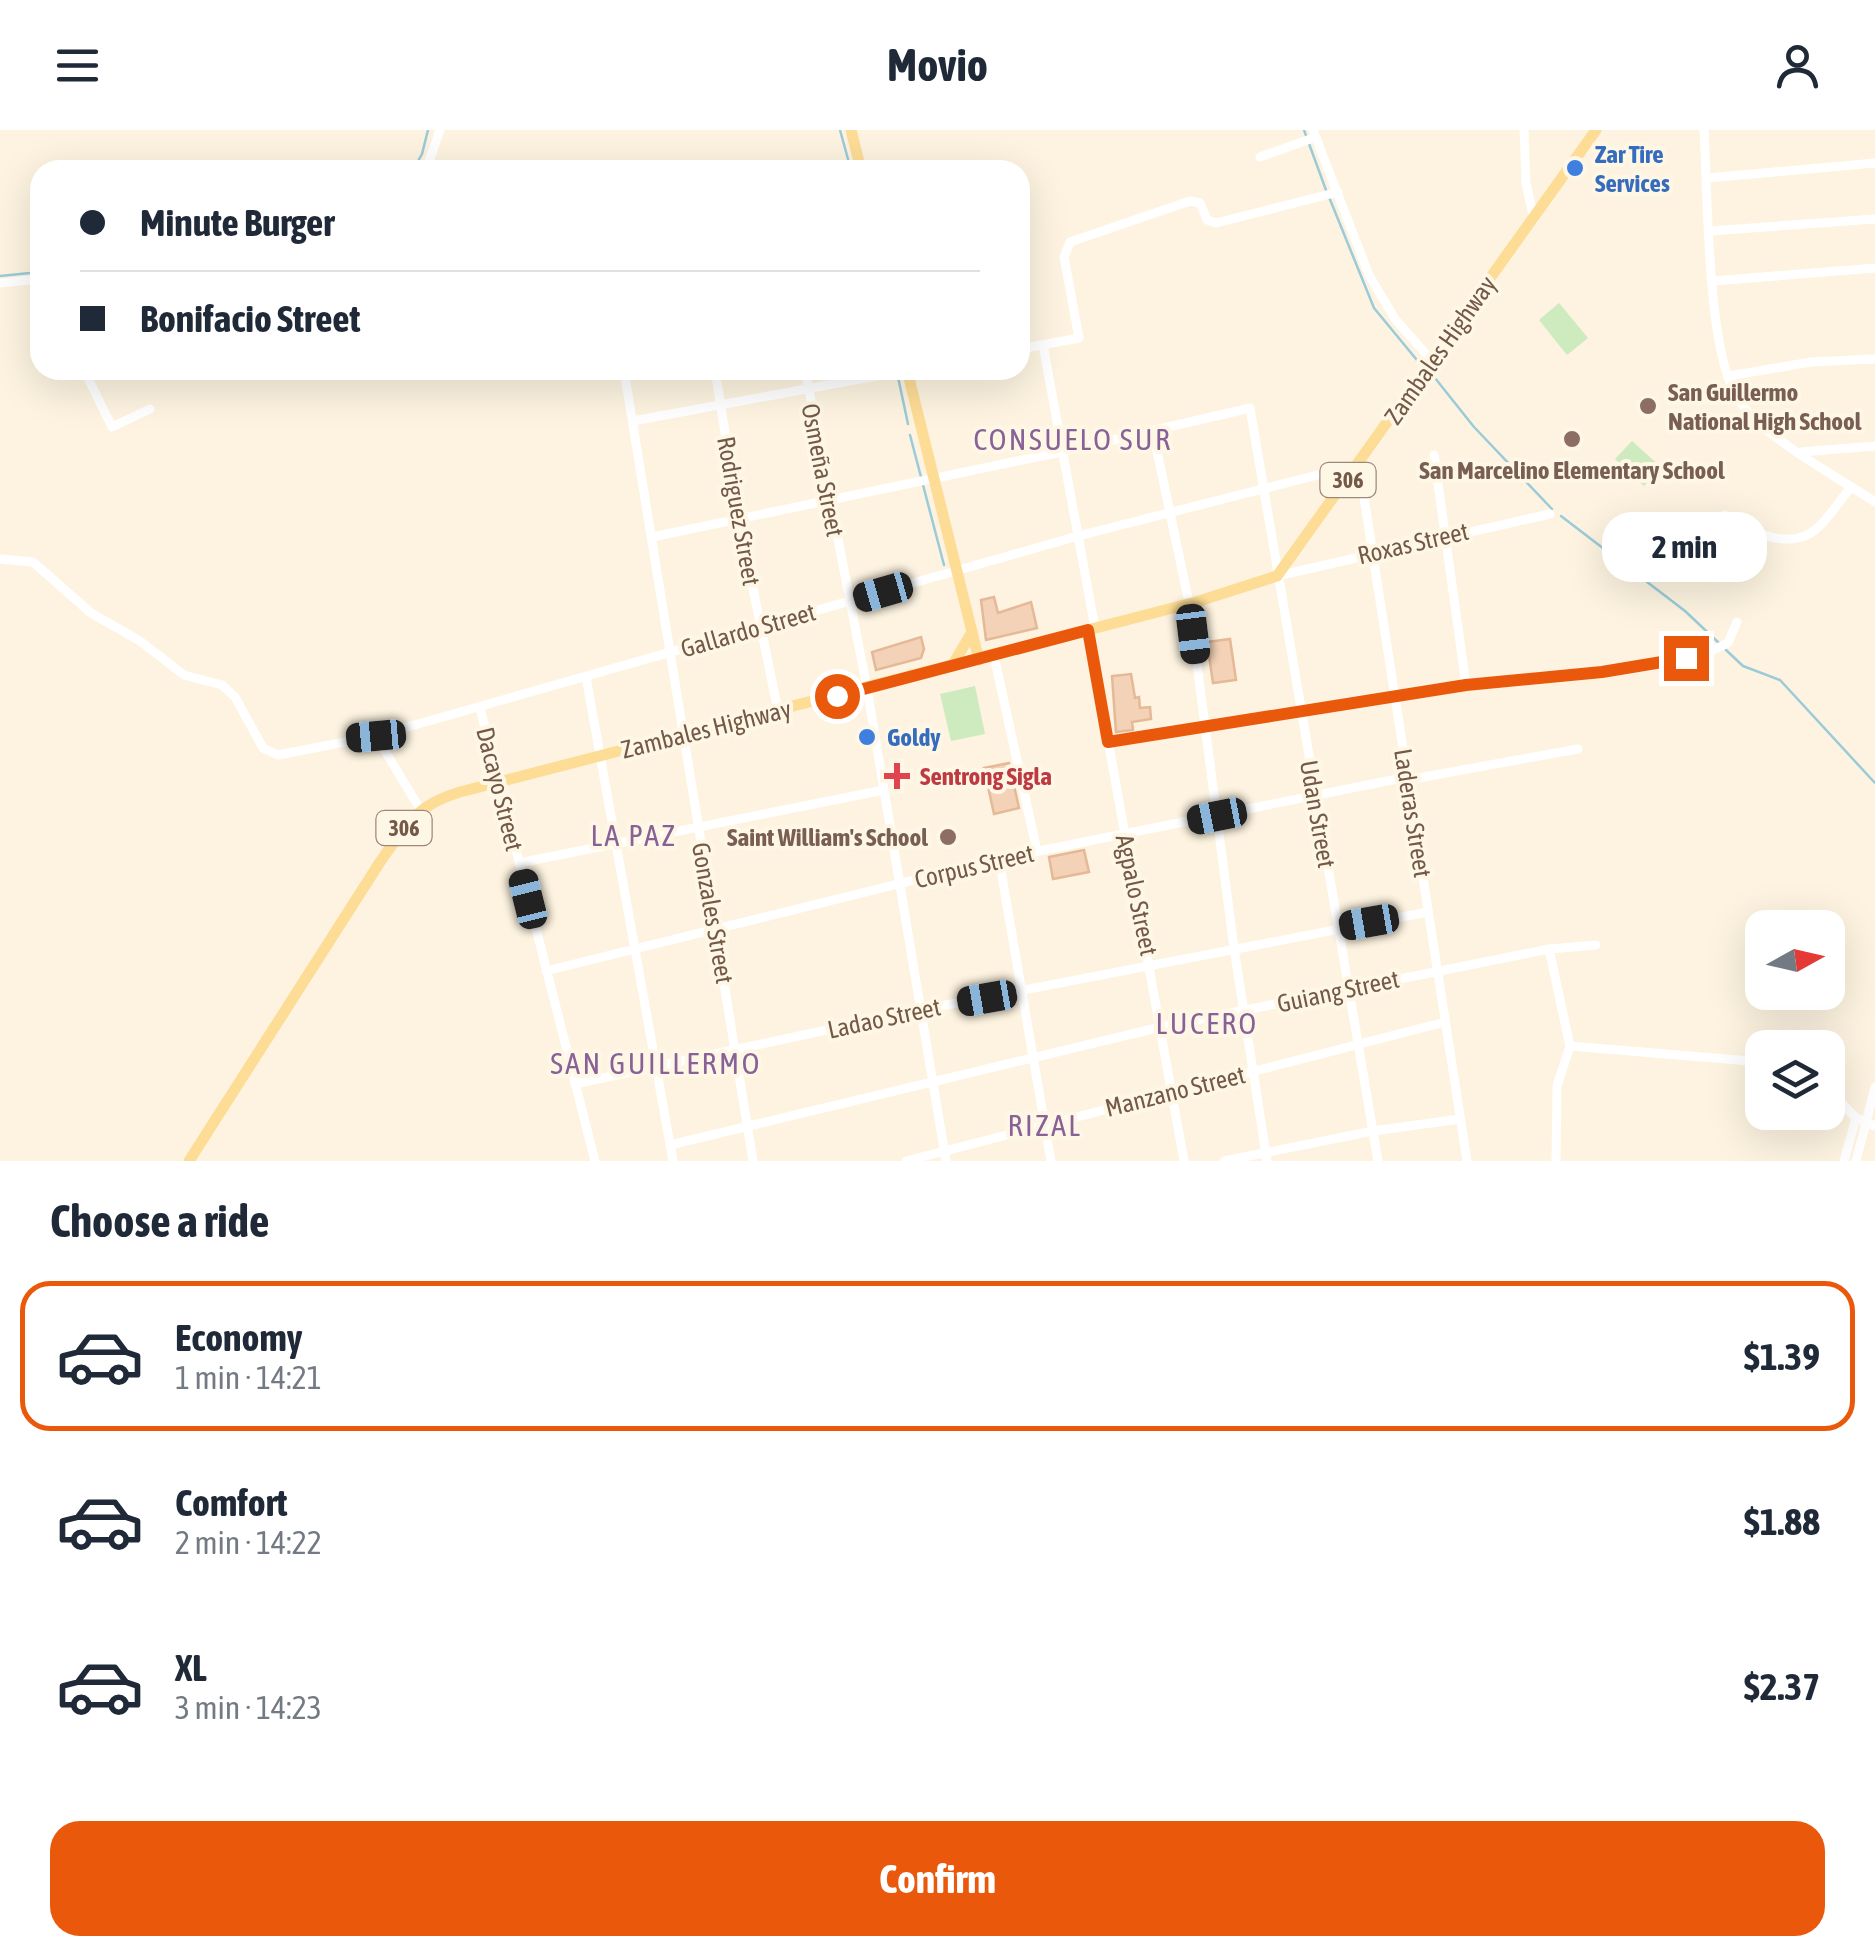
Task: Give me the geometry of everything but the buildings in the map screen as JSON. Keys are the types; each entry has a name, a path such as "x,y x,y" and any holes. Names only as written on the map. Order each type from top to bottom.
{"main road":[{"path":"851,130 858,160"},
{"name":"Zambales Highway","path":"420,809 441,797 979,660 1277,576 1596,130"},
{"path":"910,380 979,660"},
{"path":"952,666 972,632"},
{"name":"306","path":"189,1161 380,862 420,809"}],"street":[{"path":"430,160 440,130"},
{"path":"1524,130 1526,183 1534,219"},
{"path":"1704,130 1716,324 1738,401 1770,430 1875,502"},
{"path":"1260,157 1311,137 1369,275 1394,319 1432,361"},
{"path":"1708,178 1875,163"},
{"path":"1030,348 1079,338 1064,257 1070,242 1190,202 1200,203 1206,220 1216,223 1332,193"},
{"path":"1710,231 1875,219"},
{"path":"1713,280 1875,268"},
{"path":"0,283 30,280"},
{"name":"Agpalo Street","path":"1043,345 1078,536 1108,742 1152,965 1184,1161"},
{"path":"1729,376 1811,362 1875,359"},
{"path":"89,380 112,427 150,409"},
{"name":"Gonzales Street","path":"626,380 753,1161"},
{"name":"Rodriguez Street","path":"718,380 738,520 778,711"},
{"name":"Osmeña Street","path":"807,380 847,602 867,688 945,1156"},
{"path":"634,421 852,380"},
{"name":"Udan Street","path":"1153,432 1250,408 1378,1161"},
{"path":"652,537 1153,432 1189,603 1266,1157"},
{"path":"1801,452 1875,446"},
{"path":"1434,456 1466,685"},
{"name":"Gallardo Street","path":"0,560 33,562 91,613 140,640 171,666 222,685 235,697 263,748 278,755 376,736 1078,536 1356,468"},
{"name":"Laderas Street","path":"1356,468 1373,552 1467,1161"},
{"path":"1724,515 1758,535 1802,536 1819,527 1852,486"},
{"name":"Roxas Street","path":"1277,576 1550,514"},
{"path":"1108,742 1466,685 1602,672 1724,646 1737,622"},
{"path":"994,656 1037,851"},
{"path":"586,678 672,1161"},
{"name":"Dacayo Street","path":"480,708 596,1161"},
{"path":"376,736 420,809"},
{"name":"Corpus Street","path":"546,971 1037,851 1578,749"},
{"path":"519,864 884,790"},
{"path":"1000,859 1052,1161"},
{"name":"Ladao Street","path":"576,1084 920,1010 1428,912"},
{"name":"Guiang Street","path":"670,1145 1161,1027 1438,970 1596,945"},
{"path":"1549,950 1570,1046 1557,1086 1556,1161"},
{"name":"Manzano Street","path":"906,1161 945,1156 1045,1124 1444,1022"},
{"path":"1570,1046 1745,1061"},
{"path":"1856,1161 1871,1125 1875,1088"},
{"path":"1845,1106 1856,1118 1871,1125"},
{"path":"1844,1161 1856,1118"},
{"path":"1224,1161 1266,1157 1373,1131 1460,1119"}],"green space":[{"path":"1559,303 1588,338 1567,355 1539,320"},
{"path":"1632,441 1661,467 1644,486 1615,459"},
{"path":"975,686 985,734 951,741 940,694"}],"waterway":[{"path":"419,160 428,130"},
{"path":"840,130 848,160"},
{"path":"1304,130 1326,190"},
{"path":"1329,197 1374,308 1421,365"},
{"path":"0,276 30,273"},
{"path":"1435,378 1474,427 1552,509"},
{"path":"899,380 908,424"},
{"path":"910,435 921,477"},
{"path":"923,485 944,565"},
{"path":"1561,516 1685,611 1720,644"},
{"path":"1726,650 1743,666 1780,680 1875,783"}],"place":[{"name":"Zar Tire Services","path":"1575,168"},
{"name":"San Guillermo National High School","path":"1648,406"},
{"name":"San Marcelino Elementary School","path":"1572,439"},
{"name":"Goldy","path":"867,737"},
{"name":"Sentrong Sigla","path":"897,776"},
{"name":"Saint William's School","path":"948,837"}],"district":[{"name":"CONSUELO SUR","path":"1073,440"},
{"name":"LA PAZ","path":"634,836"},
{"name":"LUCERO","path":"1207,1024"},
{"name":"SAN GUILLERMO","path":"656,1064"},
{"name":"RIZAL","path":"1045,1126"}],"route":[{"path":"837,696 1088,630 1108,742 1466,685 1546,679 1686,658"}]}
